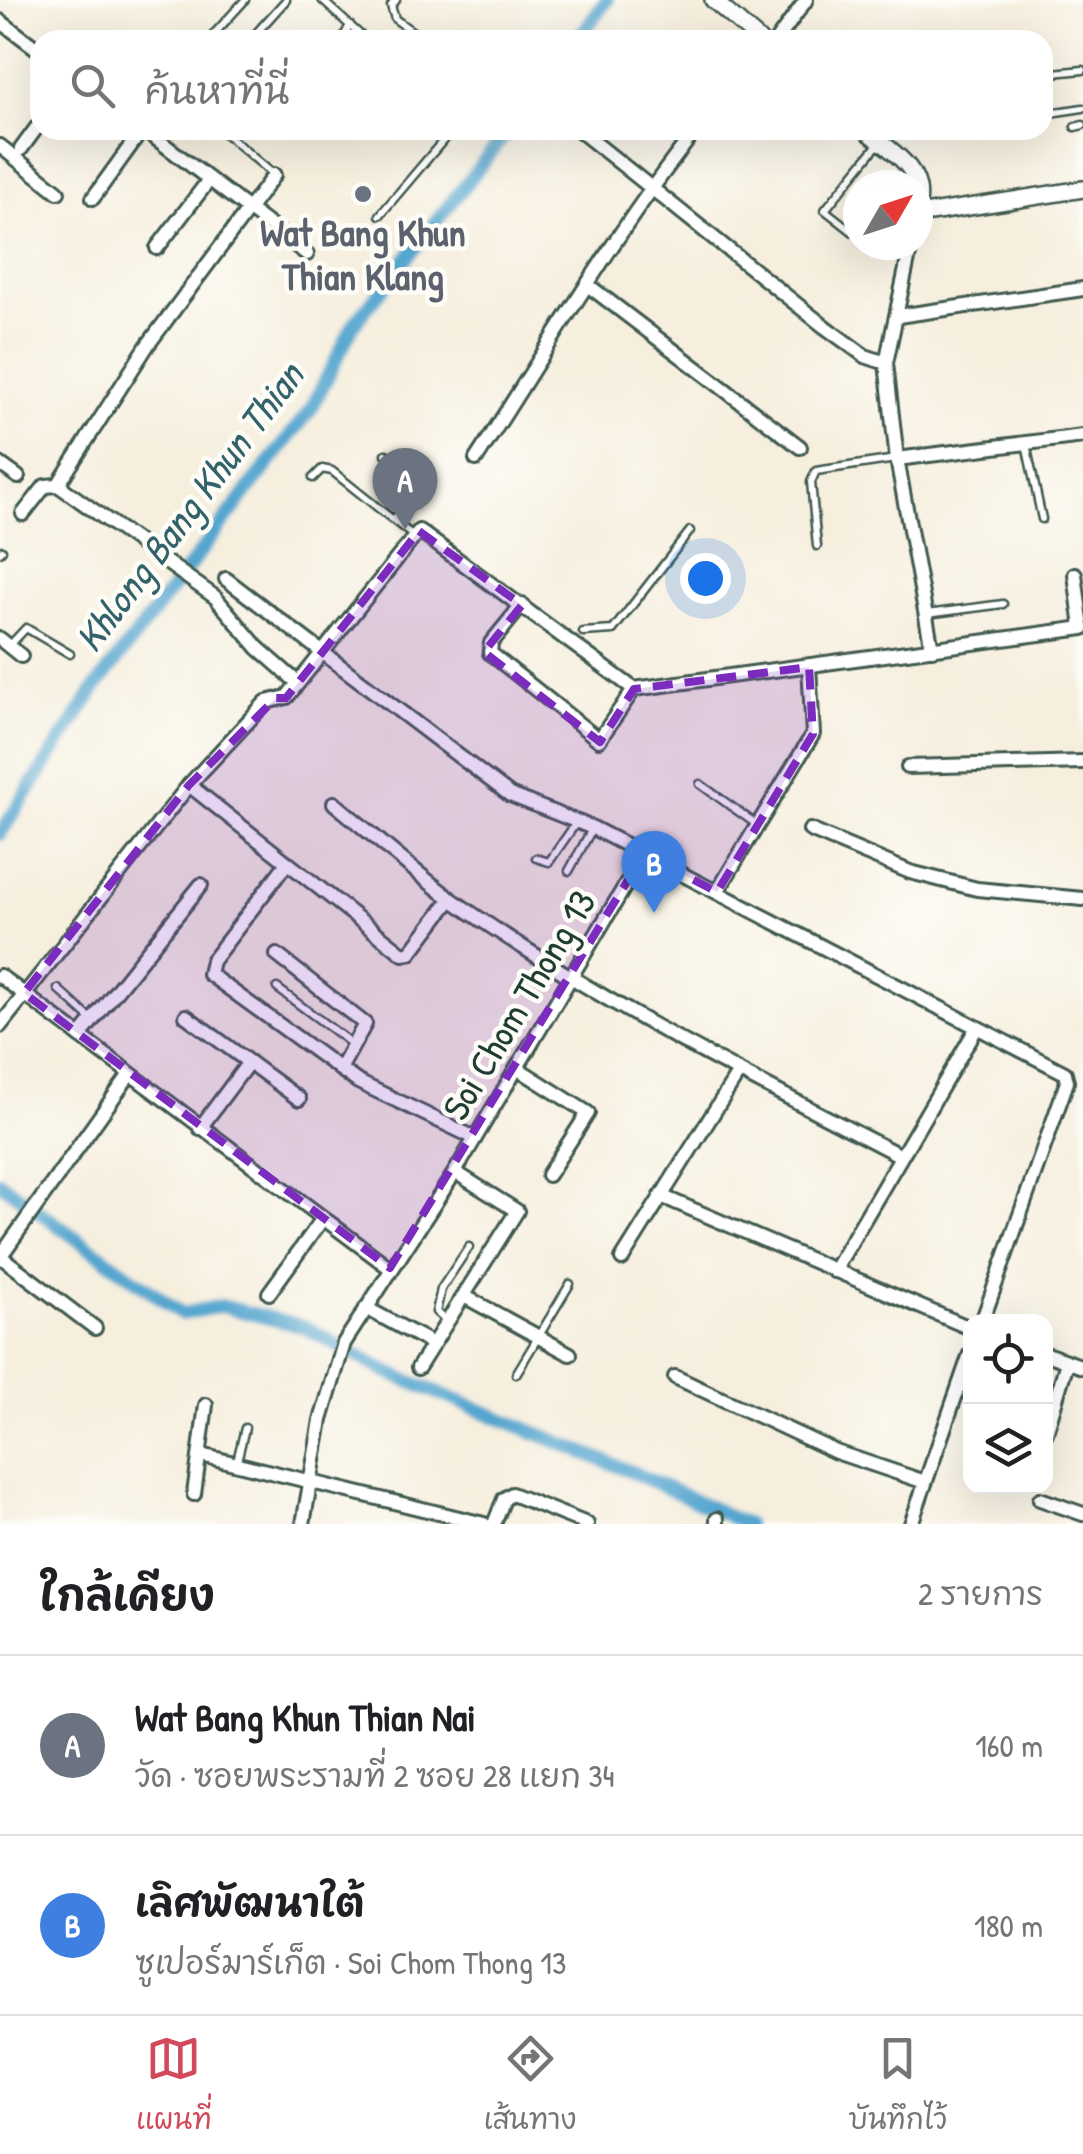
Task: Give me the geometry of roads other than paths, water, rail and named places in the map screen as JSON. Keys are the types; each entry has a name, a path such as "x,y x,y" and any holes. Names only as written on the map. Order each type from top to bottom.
{"street":[{"path":"713,0 748,30"},
{"path":"784,30 806,0"},
{"path":"3,29 30,45"},
{"path":"22,149 30,138"},
{"path":"93,198 136,140"},
{"path":"156,140 307,254"},
{"path":"591,140 825,327 865,356 886,364"},
{"path":"476,459 650,188 688,140"},
{"path":"878,140 909,170"},
{"path":"0,146 58,192"},
{"path":"58,485 147,346 274,175"},
{"path":"157,248 209,180"},
{"path":"933,213 1083,189"},
{"path":"908,260 886,364 898,459 932,648"},
{"path":"589,286 800,447"},
{"path":"898,316 1083,290"},
{"path":"898,459 1083,436"},
{"path":"0,464 18,477"},
{"path":"23,514 45,486 58,485 208,591 258,648 298,683"},
{"path":"0,1026 189,785 266,702 286,698 412,534 424,532 522,604 578,639 634,689"},
{"path":"522,604 491,643 490,654 537,695 599,740 634,689 1082,628 1075,574"},
{"path":"226,579 510,795 593,828 1065,1072 1068,1078 985,1314"},
{"path":"5,642 22,656"},
{"path":"718,892 813,734 809,667"},
{"path":"908,767 1083,762"},
{"path":"189,785 404,954 410,953 451,898"},
{"path":"334,803 451,898 572,975 739,1072 899,1155"},
{"path":"810,830 910,872 977,889 1083,898"},
{"name":"Soi Chom Thong 13","path":"303,1524 344,1343 455,1172 644,854"},
{"path":"288,863 212,962 210,974 340,1069 475,1138"},
{"path":"80,1036 201,885"},
{"path":"277,956 362,1020 365,1029 340,1069"},
{"path":"0,976 390,1268"},
{"path":"186,1016 299,1099"},
{"path":"834,1271 976,1029"},
{"path":"200,1128 249,1062"},
{"path":"517,1068 588,1113 548,1175"},
{"path":"622,1260 739,1072"},
{"path":"96,1328 0,1257 130,1074"},
{"path":"418,1368 517,1208 455,1172"},
{"path":"661,1196 963,1325"},
{"path":"270,1293 322,1220"},
{"path":"464,1296 570,1354"},
{"path":"366,1308 431,1344"},
{"path":"1053,1357 1083,1367"},
{"path":"1053,1409 1067,1362"},
{"path":"910,1524 963,1374"},
{"path":"675,1377 836,1452 925,1482"},
{"path":"194,1494 206,1405"},
{"path":"201,1455 484,1524"},
{"path":"494,1524 504,1499 512,1494 587,1524"},
{"path":"1040,1500 1083,1514"}],"lane":[{"path":"218,30 245,0"},
{"path":"259,30 286,0"},
{"path":"322,0 355,30"},
{"path":"396,0 391,6 395,18 411,30"},
{"path":"347,30 350,25"},
{"path":"1053,73 1083,70"},
{"path":"1053,112 1083,108"},
{"path":"234,140 274,175"},
{"path":"380,215 444,140"},
{"path":"857,170 880,142"},
{"path":"843,188 825,210 843,224"},
{"path":"1026,444 1042,519"},
{"path":"386,454 422,484 394,519"},
{"path":"817,546 811,482 816,471 898,459"},
{"path":"314,478 322,469 332,471 412,534"},
{"path":"578,639 614,630 690,531"},
{"path":"927,614 1003,604"},
{"path":"5,642 26,628 70,654"},
{"path":"700,784 758,825"},
{"path":"536,858 549,862 576,822"},
{"path":"569,871 593,828"},
{"path":"276,988 356,1046"},
{"path":"58,989 92,1020"},
{"path":"446,1322 436,1312 436,1300 469,1247"},
{"path":"516,1374 570,1284"},
{"path":"237,1462 244,1428"}],"waterway":[{"name":"Khlong Bang Khun Thian","path":"584,30 607,0"},
{"name":"Khlong Bang Khun Thian","path":"0,834 96,687 311,409 354,324 501,140"},
{"path":"0,1182 182,1314 221,1306 305,1327 387,1372 634,1473 746,1524"}],"place":[{"name":"Wat Bang Khun Thian Klang","path":"363,194"},
{"name":"Wat Bang Khun Thian Nai","path":"405,530"},
{"name":"เลิศพัฒนาใต้","path":"654,913"}]}
